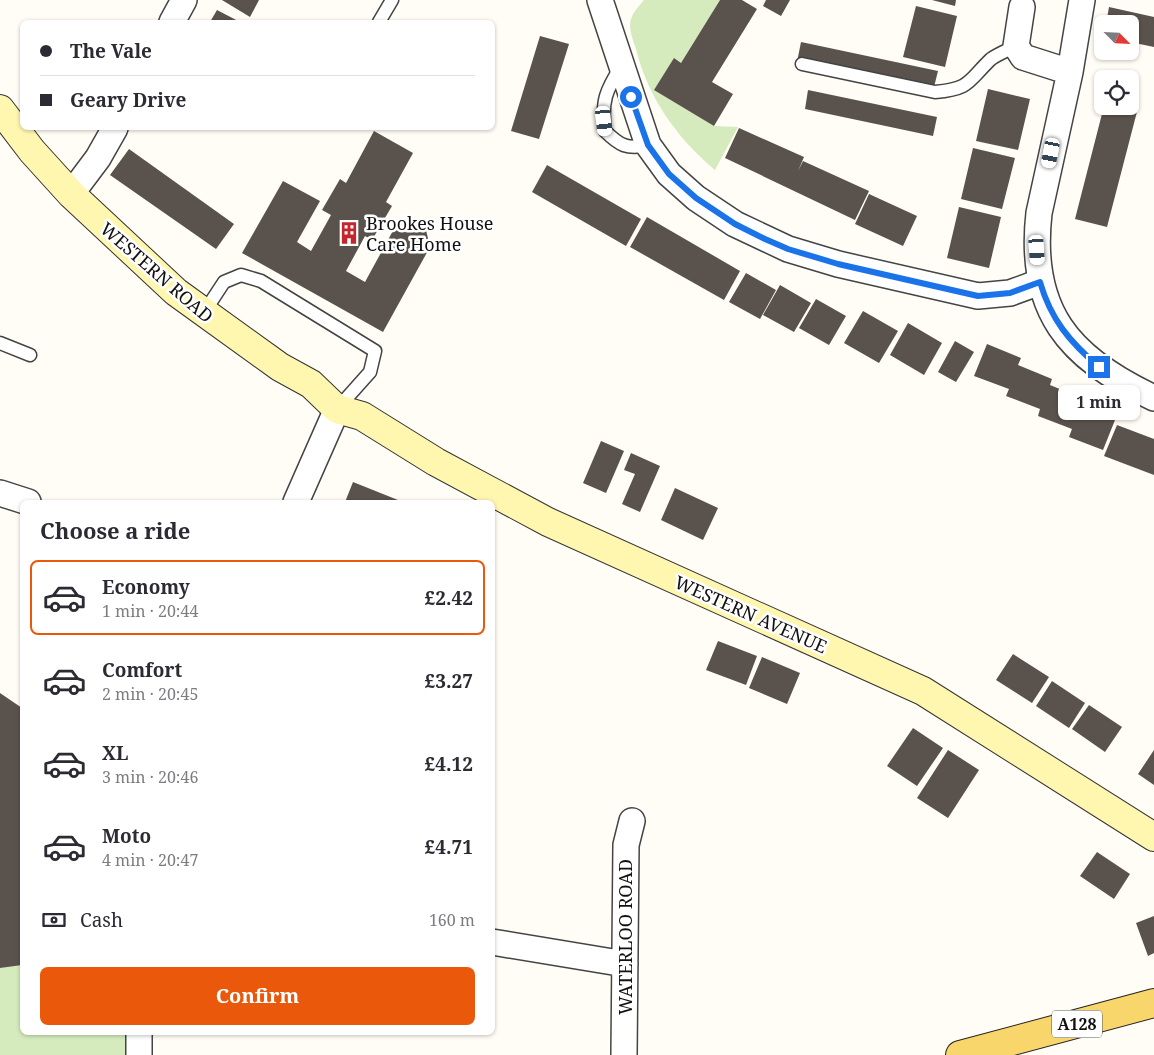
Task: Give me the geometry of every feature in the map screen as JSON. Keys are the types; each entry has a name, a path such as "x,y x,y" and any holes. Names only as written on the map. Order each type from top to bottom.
{"main road":[{"name":"A128","path":"960,1055 999,1050 1154,1003"}],"street":[{"path":"173,20 184,0"},
{"path":"1082,0 1070,72 1039,213 1036,234 1040,282 1045,300 1054,317 1075,347 1099,367 1132,388 1154,398"},
{"path":"605,2 622,65 648,145 669,174 696,198 735,224 788,249 838,264 978,296 1010,293 1040,282"},
{"path":"1022,7 1016,46 1023,57 1070,72"},
{"name":"WESTERN ROAD","path":"0,108 32,151 71,194 162,280 203,314 280,367 311,384 337,409"},
{"path":"71,194 98,158 114,130"},
{"path":"297,500 337,409"},
{"name":"WESTERN AVENUE","path":"337,409 362,416 436,462 492,500"},
{"path":"0,493 22,500"},
{"name":"WESTERN AVENUE","path":"495,502 923,691 1151,829"},
{"name":"WATERLOO ROAD","path":"624,1055 626,845 632,821"},
{"path":"495,942 625,964"},
{"path":"139,1035 139,1055"}],"lane":[{"path":"380,20 392,0"},
{"path":"802,64 935,92 955,90 965,86 977,76 992,58 1016,46"},
{"path":"622,65 606,89 602,111 605,131 619,144 637,147 648,145"},
{"path":"203,314 224,282 241,275 261,281 375,351 370,372 337,409"},
{"path":"0,344 30,355"}],"green space":[{"path":"644,0 720,0 681,63 674,59 714,126 738,127 715,170 676,131 648,84 641,67 630,27 633,14"},
{"path":"20,964 20,1035 139,1035 140,1055 0,1055 0,968"}],"building":[{"path":"222,0 259,0 250,17"},
{"path":"720,0 742,0 757,9 712,82 733,94 714,126 654,90 674,58 681,63"},
{"path":"766,0 790,0 781,16 763,6"},
{"path":"932,0 956,0 955,6"},
{"path":"916,6 957,16 945,67 903,57"},
{"path":"1109,7 1154,17 1154,47 1139,44 1139,15 1108,15"},
{"path":"217,10 236,20 211,20"},
{"path":"540,36 569,44 539,139 511,131"},
{"path":"801,42 938,71 933,91 797,62"},
{"path":"988,89 1030,99 1018,150 976,141"},
{"path":"808,90 937,117 933,136 805,109"},
{"path":"1102,115 1136,115 1107,227 1075,219"},
{"path":"739,128 804,157 798,171 803,161 869,191 855,220 725,158"},
{"name":"Brookes House Care Home","path":"374,131 413,153 386,202 392,206 372,240 365,236 346,271 365,282 395,227 413,225 426,230 430,247 383,332 242,253 283,181 320,201 297,242 311,251 331,215 322,210 340,179 346,183"},
{"path":"973,148 1015,158 1002,209 961,199"},
{"path":"129,149 234,224 216,249 110,175"},
{"path":"547,165 641,219 626,246 532,192"},
{"path":"869,194 917,216 903,246 855,224"},
{"path":"959,207 1001,217 989,268 947,258"},
{"path":"647,217 740,271 724,300 630,247"},
{"path":"746,273 776,290 760,319 729,302"},
{"path":"780,285 811,303 794,332 763,315"},
{"path":"816,299 846,316 829,345 799,328"},
{"path":"863,311 898,331 879,363 844,343"},
{"path":"908,323 942,343 924,375 890,355"},
{"path":"955,341 974,352 956,382 938,372"},
{"path":"987,344 1021,358 1018,365 1052,379 1050,385 1084,399 1081,407 1115,420 1103,450 1069,437 1072,429 1038,416 1040,409 1006,396 1009,389 974,376"},
{"path":"1117,425 1154,439 1154,475 1104,456"},
{"path":"601,441 624,451 606,493 583,483"},
{"path":"631,453 660,466 640,512 622,504 635,474 624,470"},
{"path":"353,482 398,500 346,500"},
{"path":"675,488 718,508 703,540 661,520"},
{"path":"718,641 757,656 746,685 706,670"},
{"path":"1013,654 1049,677 1032,703 996,680"},
{"path":"762,657 800,673 787,704 749,688"},
{"path":"1052,681 1085,703 1069,728 1036,706"},
{"path":"0,693 20,707 20,965 0,968"},
{"path":"1089,705 1122,727 1105,752 1072,729"},
{"path":"913,728 943,748 917,786 887,766"},
{"path":"948,750 979,770 948,818 917,798"},
{"path":"1154,750 1154,785 1138,774"},
{"path":"1097,852 1130,874 1114,899 1080,876"},
{"path":"1154,916 1154,953 1148,956 1136,923"}],"place":[{"name":"Brookes House Care Home","path":"349,233"}],"route":[{"path":"631,97 648,145 669,174 696,198 735,224 788,249 838,264 978,296 1010,293 1040,282 1045,300 1059,326 1075,347 1099,367"}]}
